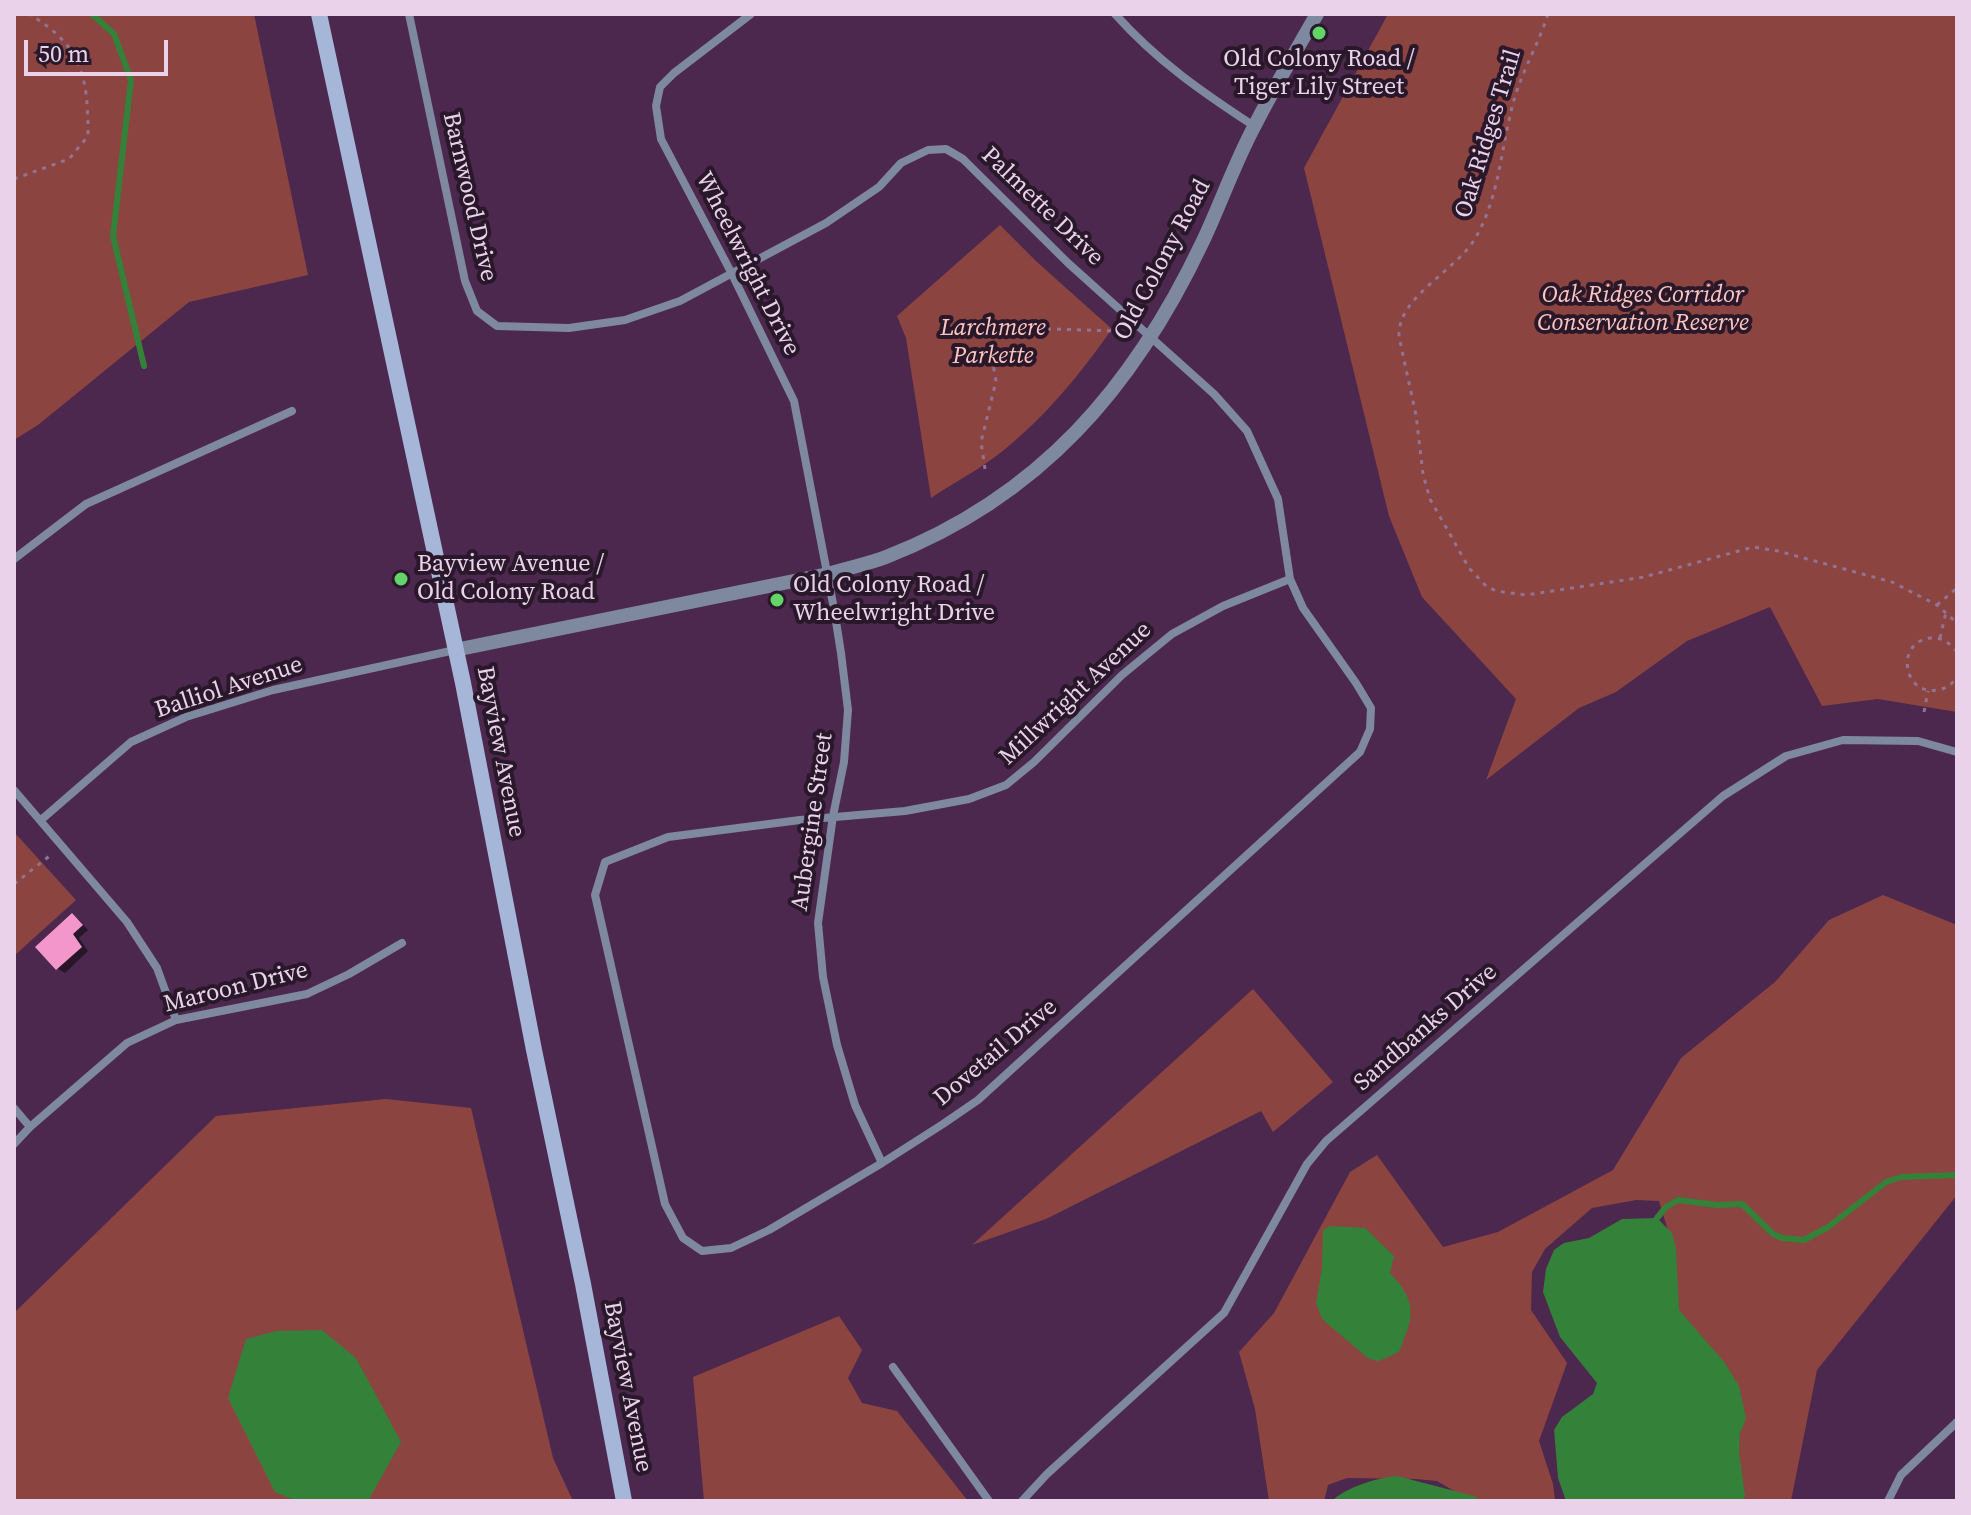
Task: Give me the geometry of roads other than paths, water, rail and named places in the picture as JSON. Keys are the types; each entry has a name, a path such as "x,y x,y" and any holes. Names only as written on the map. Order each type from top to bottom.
{"main road":[{"name":"Bayview Avenue","path":"319,14 455,650 624,1501"}],"street":[{"name":"Barnwood Drive","path":"409,14 465,281 477,311 497,326 569,328 625,320 680,301 732,274"},
{"name":"Wheelwright Drive","path":"751,14 674,73 660,87 656,106 661,139 794,401 828,574"},
{"path":"1115,14 1139,41 1194,87 1254,126"},
{"name":"Old Colony Road","path":"455,650 828,574 885,558 989,506 1047,461 1100,408 1152,337 1202,243 1254,126 1317,14"},
{"name":"Palmette Drive","path":"732,274 826,223 879,187 901,163 928,150 946,149 963,159 1068,263 1152,337"},
{"name":"Dovetail Drive","path":"833,816 668,837 605,862 595,895 665,1204 683,1238 702,1251 731,1248 769,1230 882,1163 978,1100 1360,752 1370,729 1371,708 1303,608 1290,579 1278,499 1247,431 1214,394 1152,337"},
{"path":"14,559 86,504 292,411"},
{"name":"Aubergine Street","path":"828,574 848,710 844,762 818,923 823,977 837,1045 855,1105 882,1163"},
{"name":"Millwright Avenue","path":"833,816 905,811 969,799 1006,785 1034,762 1122,675 1172,634 1223,606 1290,579"},
{"name":"Balliol Avenue","path":"41,820 131,742 186,717 273,690 455,650"},
{"name":"Sandbanks Drive","path":"1022,1501 1047,1474 1224,1313 1307,1164 1326,1141 1723,796 1786,756 1843,740 1918,741 1957,752"},
{"path":"14,790 142,943 157,968 176,1020"},
{"name":"Maroon Drive","path":"14,1144 127,1043 176,1020 307,994 402,943"},
{"path":"14,1108 30,1127"},
{"path":"893,1367 989,1501"},
{"path":"1888,1501 1901,1475 1957,1422"}],"waterway":[{"path":"92,14 114,34 131,80 113,236 144,366"},
{"path":"1657,1218 1666,1207 1678,1200 1717,1205 1742,1204 1773,1234 1804,1240 1828,1227 1886,1182 1901,1177 1957,1175"}],"place":[{"name":"Old Colony Road / Tiger Lily Street","path":"1319,33"},
{"name":"Bayview Avenue / Old Colony Road","path":"401,579"},
{"name":"Old Colony Road / Wheelwright Drive","path":"777,600"}],"park label":[{"name":"Oak Ridges Corridor Conservation Reserve","path":"1643,310"},
{"name":"Larchmere Parkette","path":"993,343"}]}
